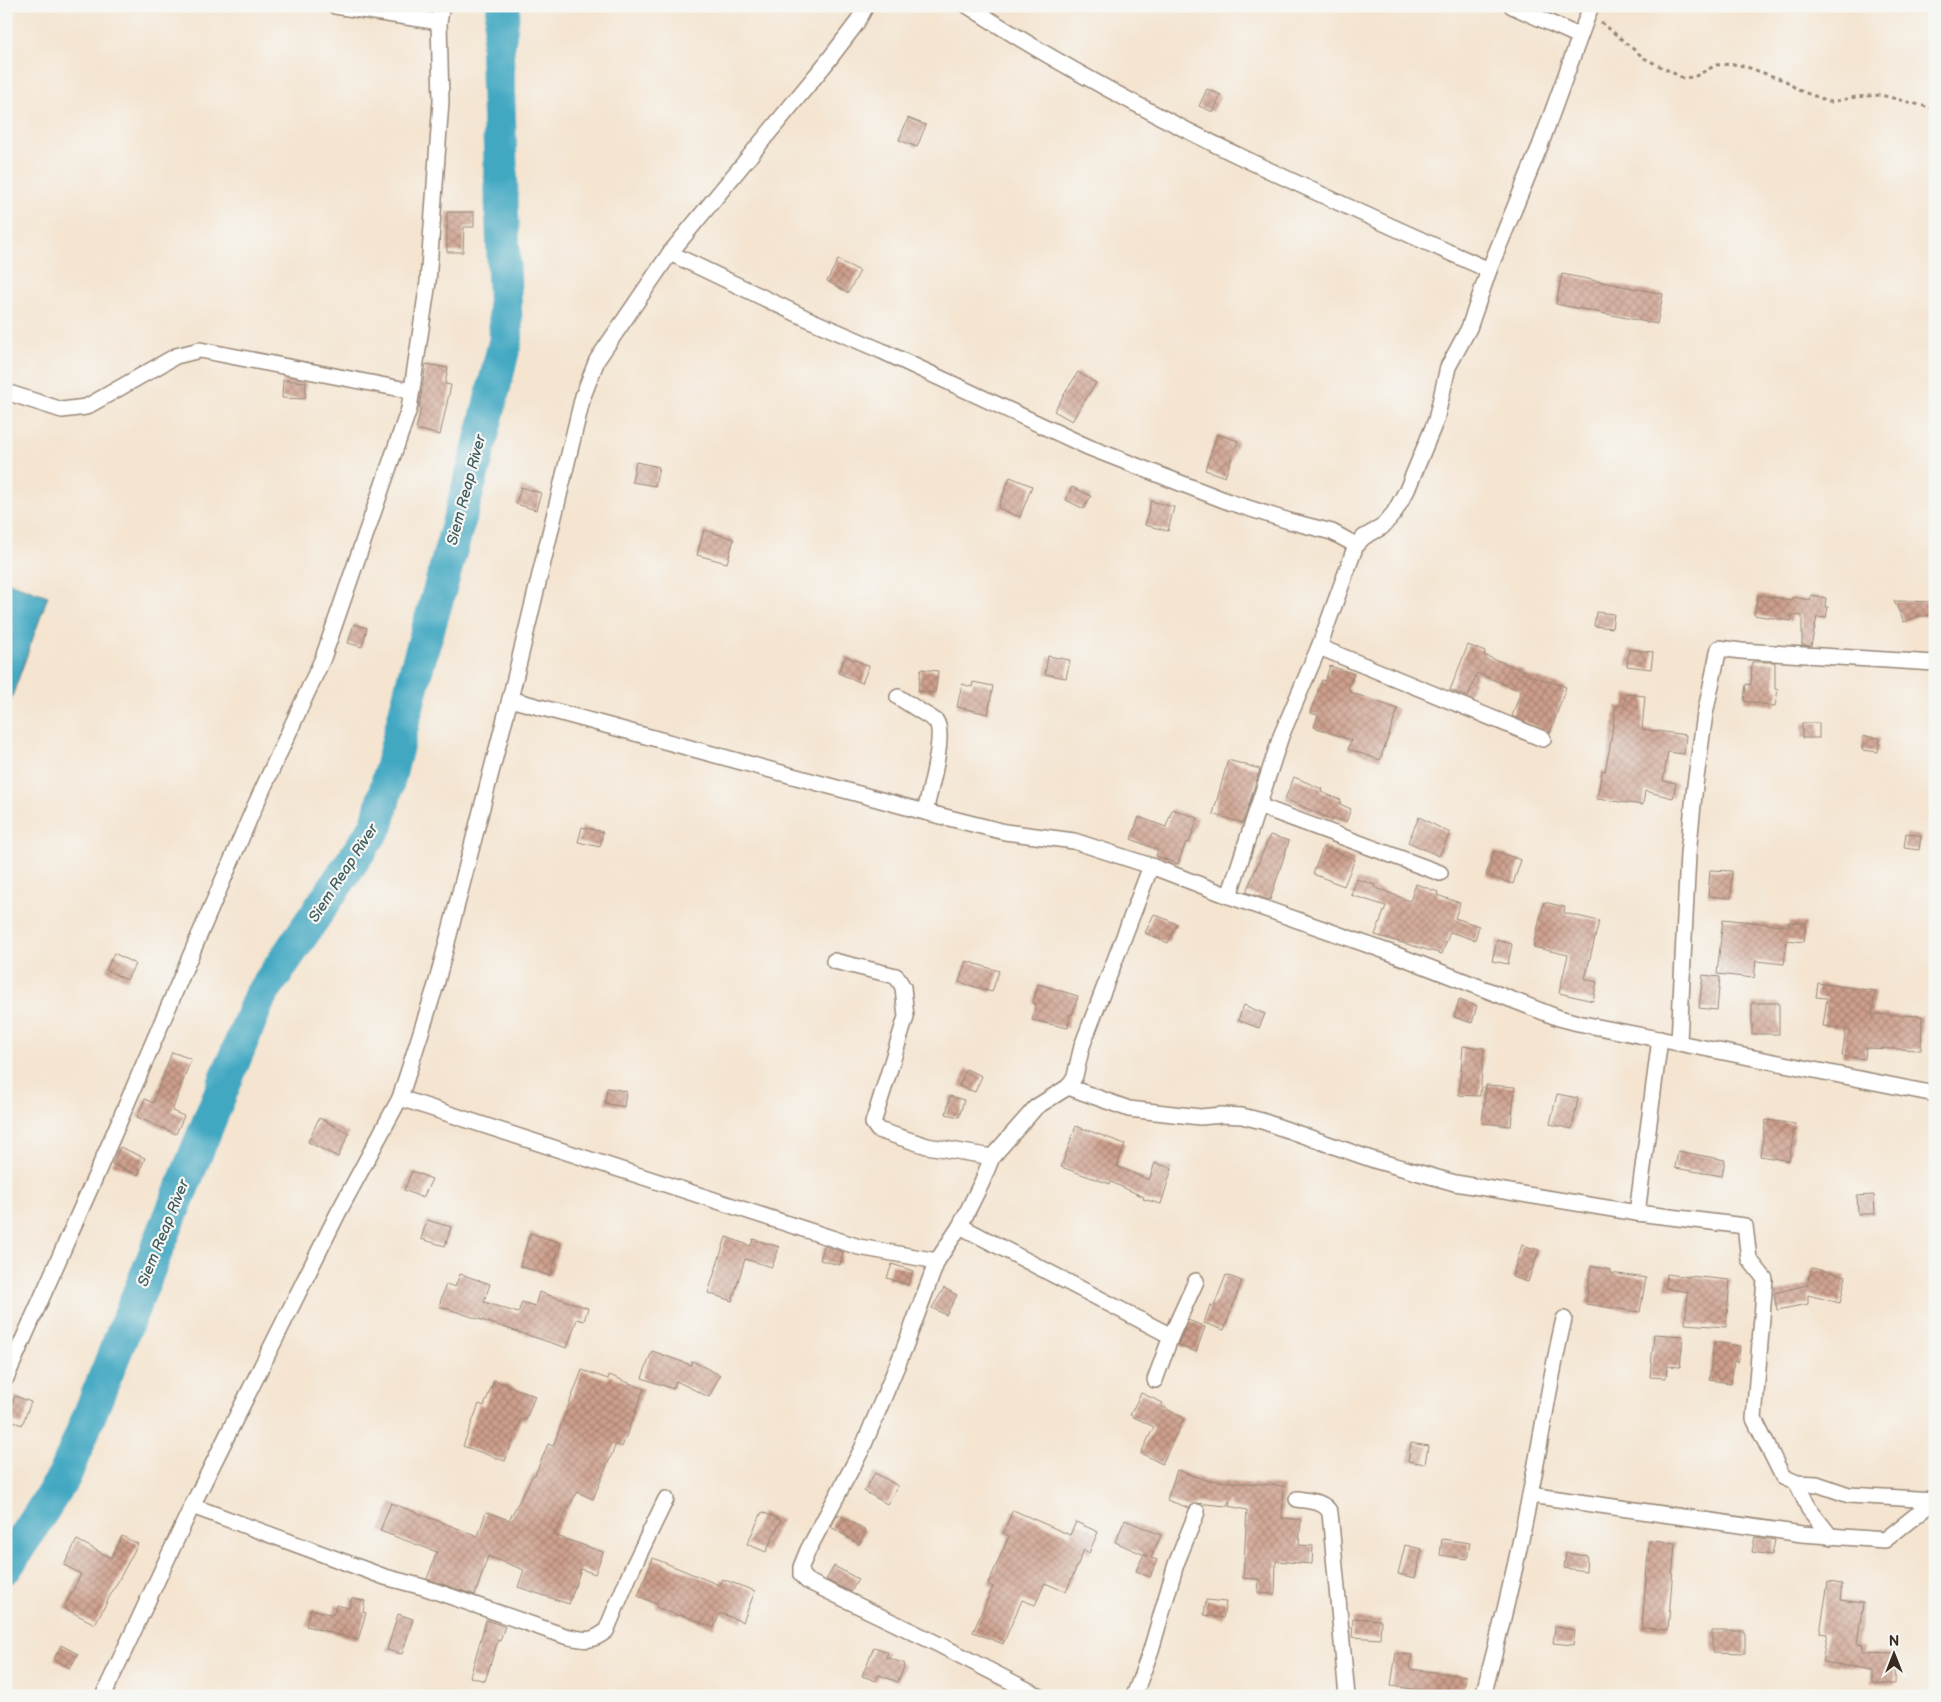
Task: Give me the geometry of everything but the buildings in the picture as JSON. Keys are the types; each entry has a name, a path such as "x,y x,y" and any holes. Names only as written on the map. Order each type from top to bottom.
{"street":[{"path":"335,6 440,22"},
{"path":"6,1378 97,1174 254,808 323,658 410,409 428,282 441,101 440,22 442,6"},
{"path":"103,1696 192,1506 338,1212 400,1098 436,985 510,699 583,396 597,360 670,253 828,62 856,24 866,6"},
{"path":"968,6 1009,33 1137,105 1214,144 1489,270"},
{"path":"1512,6 1579,36"},
{"path":"1228,896 1281,736 1319,647 1356,545 1364,537 1382,527 1394,514 1407,490 1436,420 1448,367 1469,328 1489,270 1540,146 1589,10"},
{"path":"670,253 810,320 891,355 1088,447 1229,502 1332,532 1356,545"},
{"path":"6,392 62,410 86,407 176,356 200,350 412,391"},
{"path":"1319,647 1543,739"},
{"path":"1679,1042 1688,854 1705,714 1719,648 1935,663"},
{"path":"898,697 936,721 939,726 939,745 926,812"},
{"path":"510,699 1005,832 1074,841 1151,866 1228,896 1394,954 1559,1018 1935,1094"},
{"path":"1259,806 1440,873"},
{"path":"1039,1696 924,1637 806,1581 801,1575 801,1567 808,1550 862,1449 904,1350 937,1261 960,1226 992,1157 1036,1107 1068,1087 1075,1076 1082,1046 1151,866"},
{"path":"834,961 896,976 903,987 906,1017 873,1123 878,1130 927,1146 992,1157"},
{"path":"1637,1213 1660,1039"},
{"path":"1068,1087 1129,1109 1200,1117 1242,1116 1262,1121 1374,1160 1454,1183 1637,1213 1746,1226 1749,1259 1766,1279 1754,1420 1783,1477 1797,1483 1817,1484 1849,1495 1935,1500 1885,1540 1831,1537 1530,1495"},
{"path":"400,1098 859,1247 937,1261"},
{"path":"960,1226 1171,1336"},
{"path":"1155,1380 1171,1336 1196,1281"},
{"path":"1483,1696 1501,1630 1530,1495 1556,1350 1564,1319"},
{"path":"1797,1483 1809,1509 1831,1537"},
{"path":"192,1506 385,1577 423,1587 565,1636 588,1640 599,1637 606,1631 632,1568 666,1499"},
{"path":"1297,1499 1322,1504 1327,1507 1330,1513 1347,1696"},
{"path":"1134,1696 1151,1650 1176,1564 1197,1512"}],"path":[{"path":"1589,10 1644,58 1678,77 1687,79 1716,65 1733,64 1786,80 1798,90 1831,102 1881,95 1935,109"}],"water":[{"path":"6,581 48,596 6,714"}],"waterway":[{"name":"Siem Reap River","path":"6,1567 65,1475 260,996 377,825 416,670 476,460 506,338 497,55 504,6"}]}
